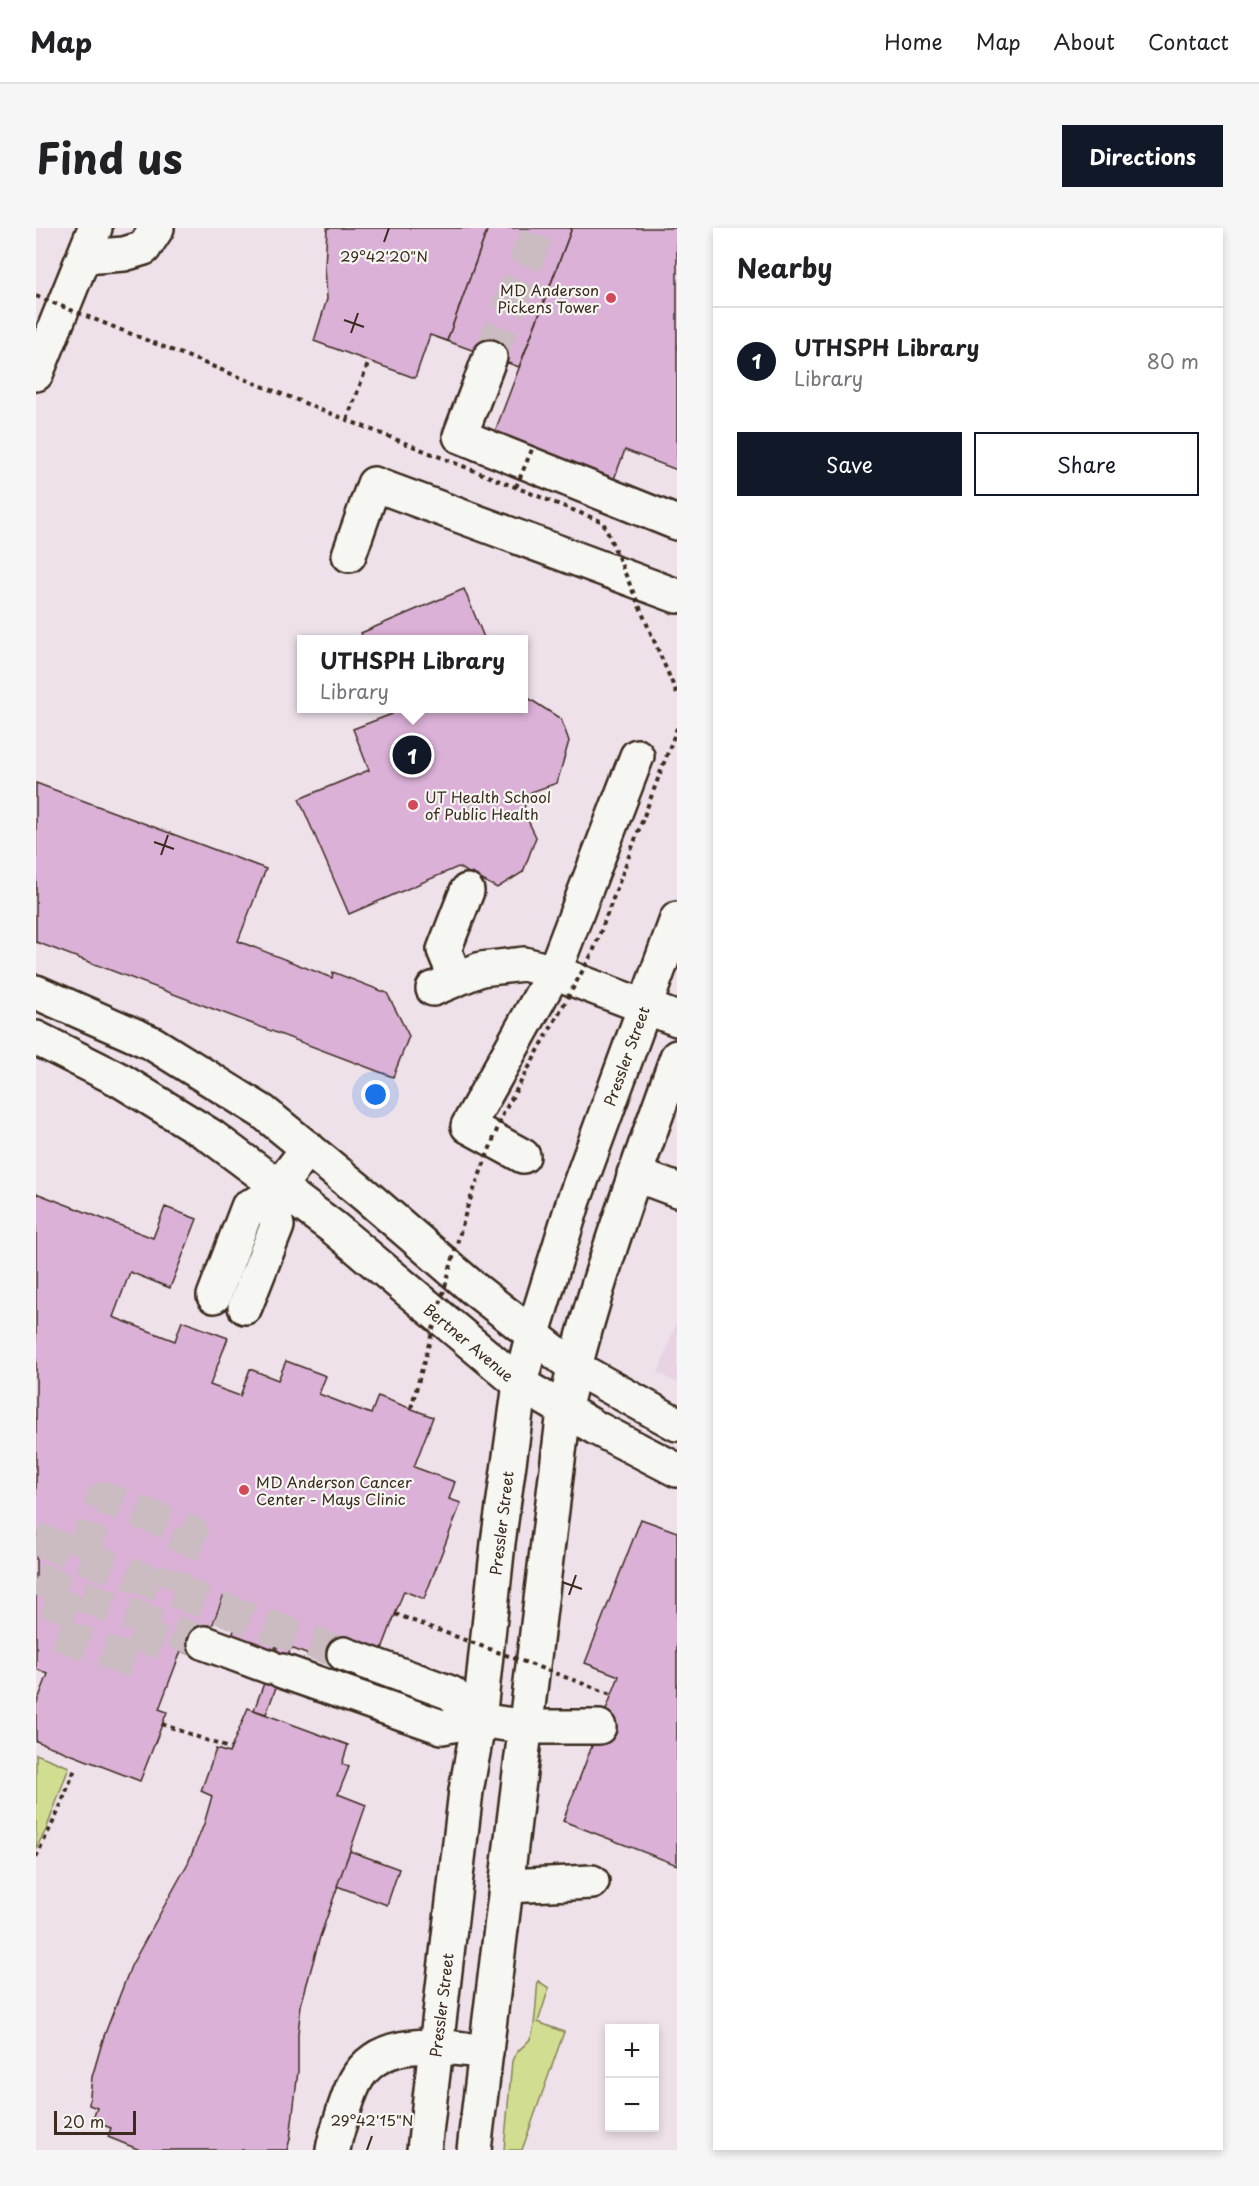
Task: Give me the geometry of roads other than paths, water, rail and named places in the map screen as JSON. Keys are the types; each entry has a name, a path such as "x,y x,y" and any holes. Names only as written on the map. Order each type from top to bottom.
{"street":[{"path":"36,374 89,243 124,254 144,248 157,228"},
{"path":"490,357 460,436 677,523"},
{"path":"349,555 374,484 677,596"},
{"path":"523,1156 468,1126 554,972 638,756"},
{"path":"467,891 444,950 445,984 481,969 524,964 554,972 677,1018"},
{"name":"Pressler Street","path":"424,2150 466,1791 479,1720 498,1543 520,1384 533,1333 574,1200 677,919"},
{"path":"36,992 152,1043 263,1112 473,1288 574,1367 677,1424"},
{"name":"Bertner Avenue","path":"36,1038 130,1086 210,1136 275,1192 334,1228 520,1384 564,1411 677,1470"},
{"path":"474,2150 564,1411 574,1367 614,1229 677,1057"},
{"path":"214,1296 248,1207 275,1192 308,1148"},
{"path":"634,1174 677,1190"},
{"path":"245,1307 277,1226 275,1192"},
{"path":"206,1642 442,1727 479,1720 526,1727 599,1727"},
{"path":"344,1653 451,1693 479,1720"},
{"path":"506,1886 592,1882"},
{"path":"333,2150 351,2090 359,2074 385,2054 435,2046 486,2052"}],"tunnel":[{"path":"490,357 539,228"},
{"path":"82,1556 103,1498 191,1532 169,1588"},
{"path":"36,1539 344,1654"},
{"path":"36,1578 205,1643"},
{"path":"67,1590 52,1631 138,1664 152,1622"}],"place":[{"name":"MD Anderson Pickens Tower","path":"611,298"},
{"name":"UTHSPH Library","path":"412,755"},
{"name":"UT Health School of Public Health","path":"413,805"},
{"name":"MD Anderson Cancer Center - Mays Clinic","path":"244,1490"}]}
